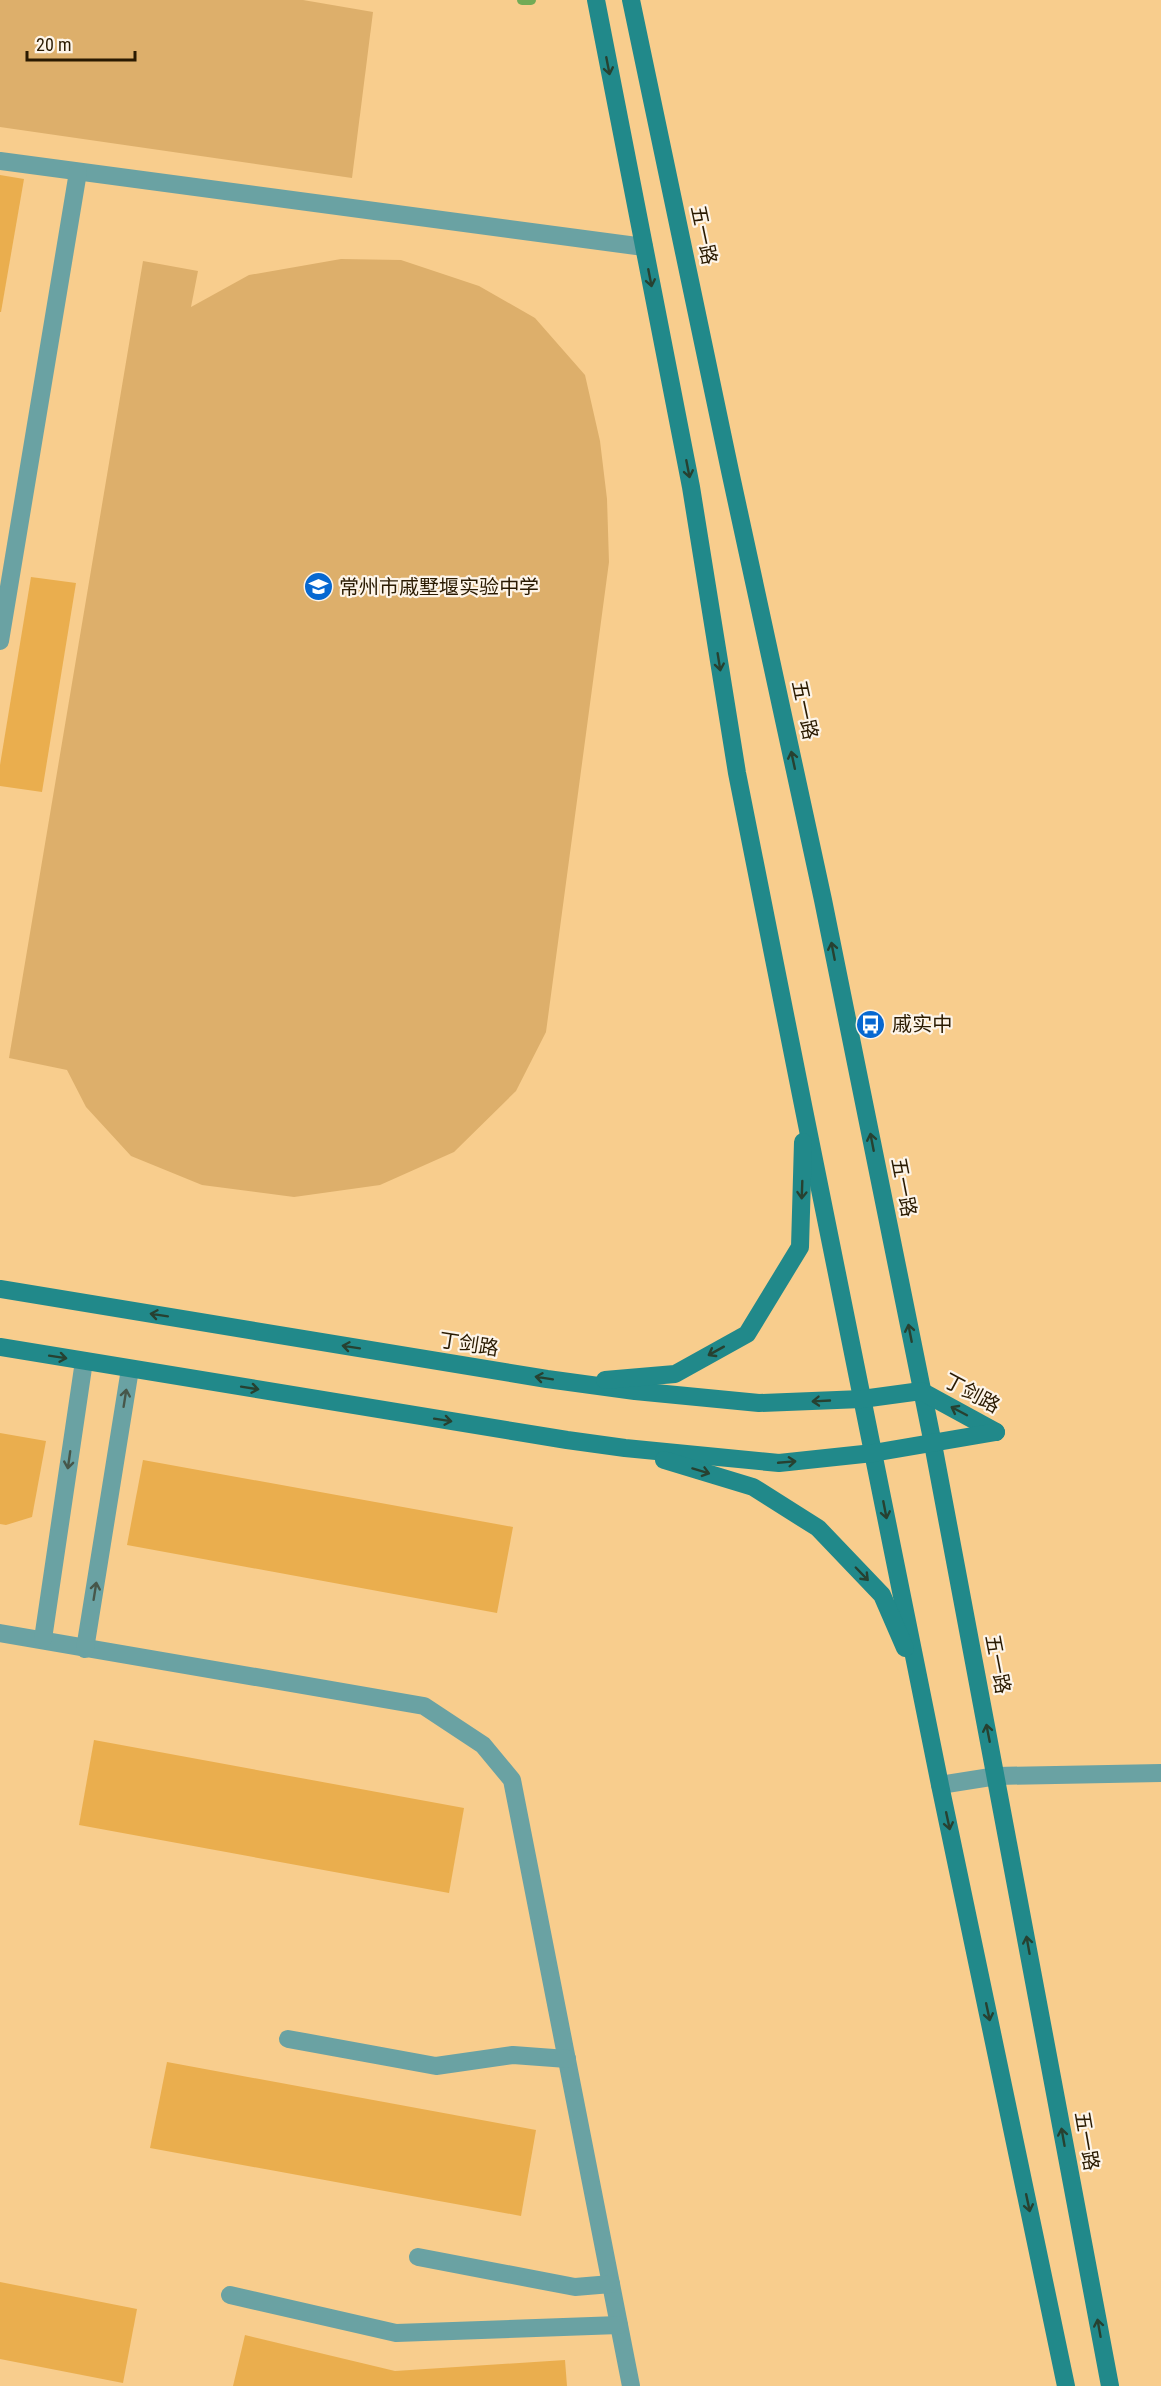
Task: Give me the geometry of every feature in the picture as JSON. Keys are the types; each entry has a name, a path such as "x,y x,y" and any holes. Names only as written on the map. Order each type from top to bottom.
{"main road":[{"name":"五一路","path":"631,0 823,900 933,1444 1110,2386"},
{"path":"596,4 691,487 737,773 940,1785 1066,2386"},
{"path":"574,1383 675,1374 747,1334 800,1247 804,1110"},
{"name":"丁剑路","path":"0,1289 574,1383 759,1403 862,1399 921,1391 996,1432 873,1453 779,1463 625,1448 0,1347"},
{"path":"625,1448 753,1487 818,1528 882,1595 919,1682"}],"street":[{"path":"0,161 644,247"},
{"path":"0,641 78,172"},
{"path":"43,1639 84,1361"},
{"path":"85,1649 130,1369"},
{"path":"0,1633 424,1706 483,1744 512,1779 631,2386"},
{"path":"940,1785 997,1776 1161,1773"},
{"path":"288,2038 436,2066 513,2055 567,2059"},
{"path":"418,2257 575,2287 611,2284"},
{"path":"230,2295 396,2333 619,2325"}],"shaded area":[{"path":"0,0 303,0 373,12 352,178 0,127"},
{"path":"341,259 401,260 479,286 535,318 585,375 600,441 607,499 609,562 546,1032 516,1091 454,1152 380,1185 294,1197 202,1185 131,1156 86,1107 67,1070 9,1058 143,261 198,271 191,307 249,275"}],"building":[{"path":"0,175 24,179 1,312 0,312"},
{"path":"31,577 76,583 42,792 0,786 0,765"},
{"path":"0,1433 46,1441 32,1517 6,1525 0,1524"},
{"path":"143,1460 513,1527 497,1613 127,1545"},
{"path":"94,1740 464,1808 449,1893 79,1825"},
{"path":"167,2062 536,2130 521,2216 150,2148"},
{"path":"0,2282 137,2309 123,2383 0,2359"},
{"path":"245,2335 395,2371 565,2360 567,2386 233,2386"}],"waterway":[{"path":"522,0 531,0"}],"place":[{"name":"常州市戚墅堰实验中学","path":"318,587"},
{"name":"戚实中","path":"871,1024"}]}
